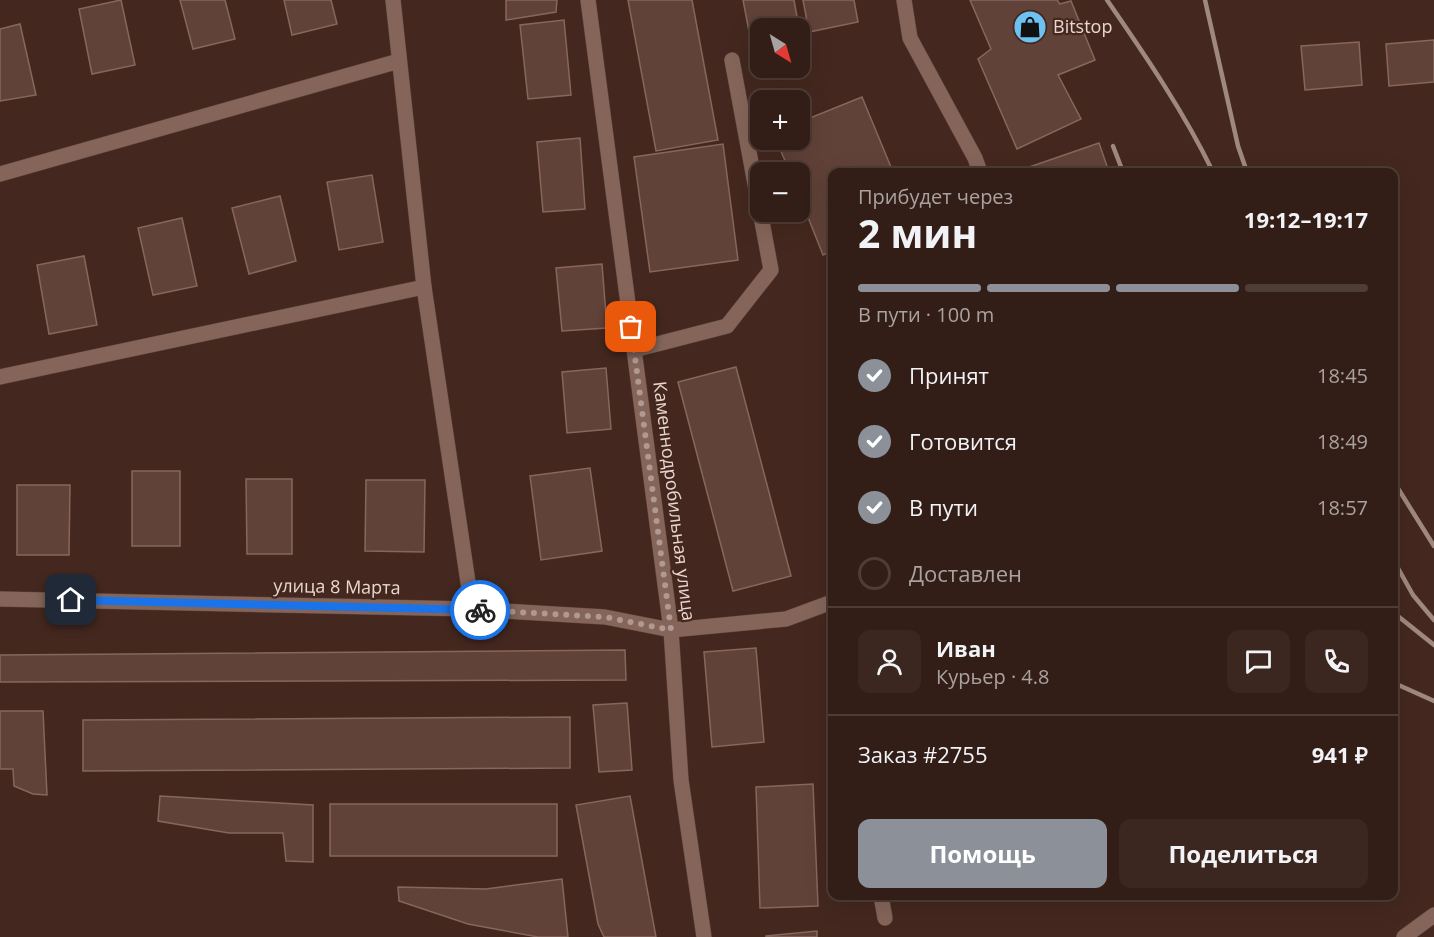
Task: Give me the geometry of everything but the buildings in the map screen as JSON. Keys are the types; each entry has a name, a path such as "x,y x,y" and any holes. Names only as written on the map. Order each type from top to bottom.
{"street":[{"path":"393,0 424,287 472,609"},
{"name":"Каменнодробильная улица","path":"588,0 671,630 681,780 704,937"},
{"path":"904,0 910,38 979,168"},
{"path":"634,350 727,326 771,270 732,60"},
{"path":"0,174 399,61"},
{"path":"0,377 424,287"},
{"name":"улица 8 Марта","path":"0,599 472,609 605,617 671,630 786,619 828,603"},
{"path":"882,900 885,918"},
{"path":"1404,937 1434,915"}],"railway":[{"path":"1107,0 1177,106 1211,168"},
{"path":"1205,0 1238,146 1246,168"},
{"path":"1113,146 1121,168"},
{"path":"1398,488 1434,546"},
{"path":"1398,568 1413,595 1434,620"},
{"path":"1398,616 1434,645"},
{"path":"1398,685 1434,701"}],"way so far":[{"path":"480,610 605,617 671,630 631,327"}],"place":[{"name":"Bitstop","path":"1030,27"}],"route":[{"path":"71,600 480,610"}]}
